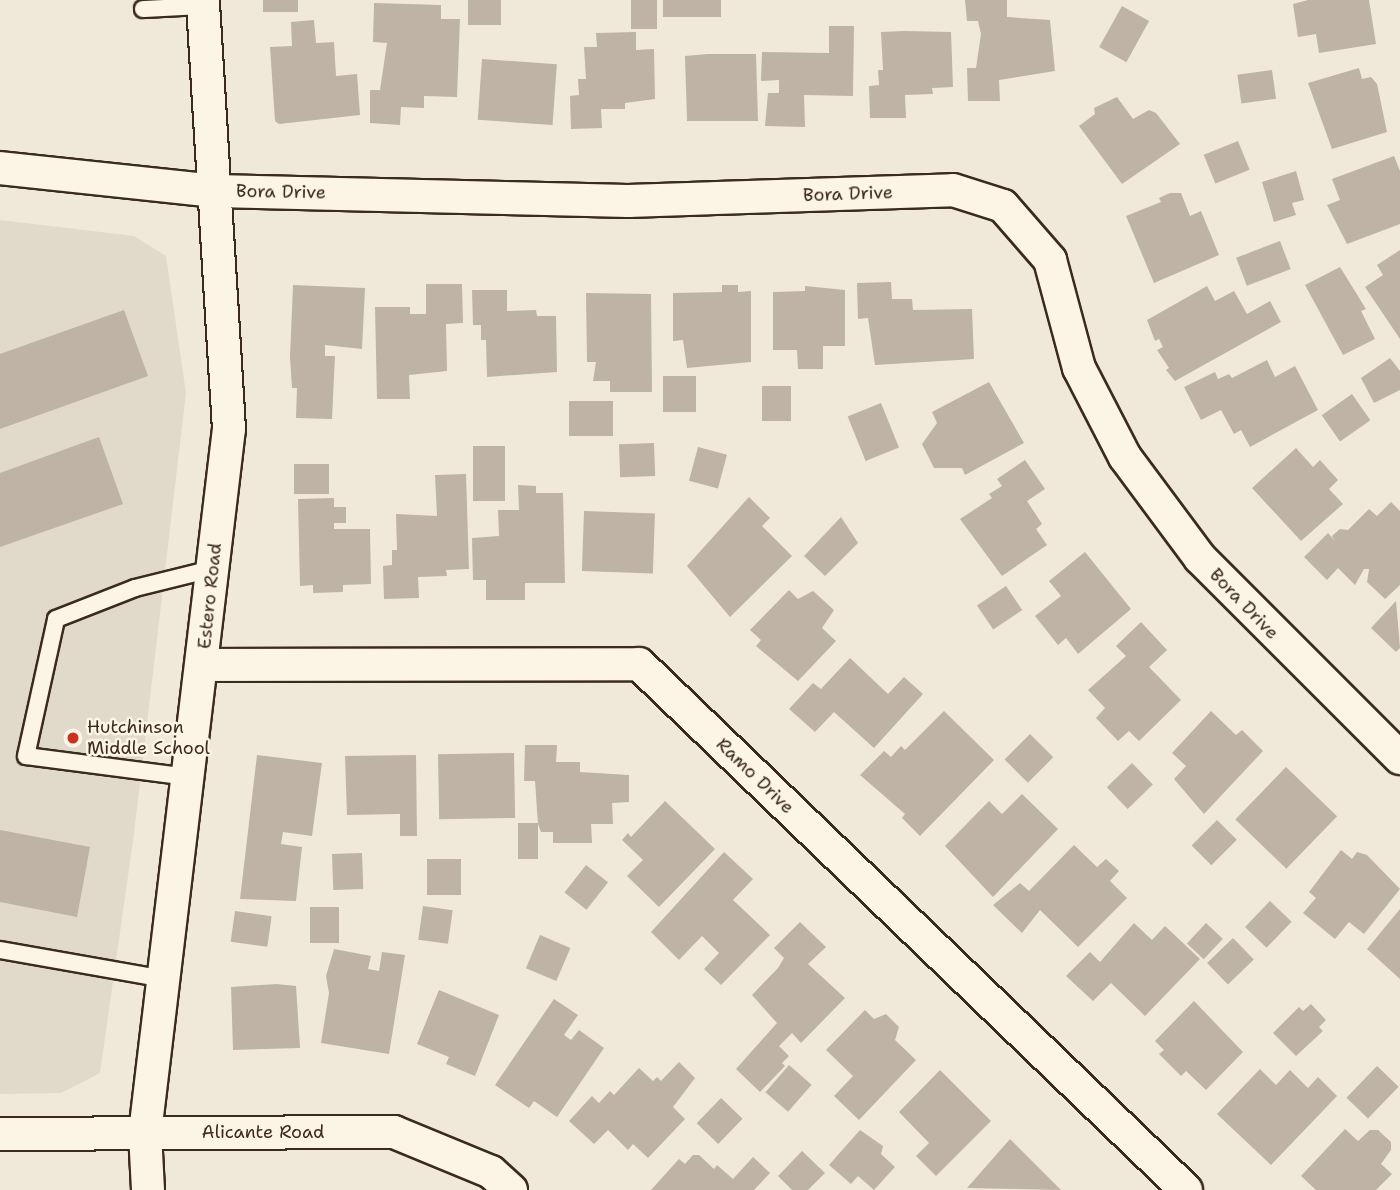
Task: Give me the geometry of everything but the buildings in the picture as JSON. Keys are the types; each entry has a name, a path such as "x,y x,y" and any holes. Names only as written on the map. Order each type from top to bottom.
{"street":[{"name":"Estero Road","path":"148,1190 145,1133 229,429 203,3"},
{"name":"Bora Drive","path":"0,168 216,191 628,201 953,190 1003,205 1049,260 1079,368 1125,457 1200,558 1400,758"},
{"name":"Ramo Drive","path":"202,665 639,664 1186,1190"},
{"name":"Alicante Road","path":"0,1134 394,1132 491,1172 511,1190"}],"lane":[{"path":"143,9 203,3"},
{"path":"188,777 26,756 55,619 135,588 212,569"},
{"path":"0,950 164,979"}],"shaded area":[{"name":"Hutchinson Middle School","path":"0,220 134,236 166,256 186,393 134,834 100,1073 61,1093 0,1094"}],"place":[{"name":"Hutchinson Middle School","path":"73,738"}]}
